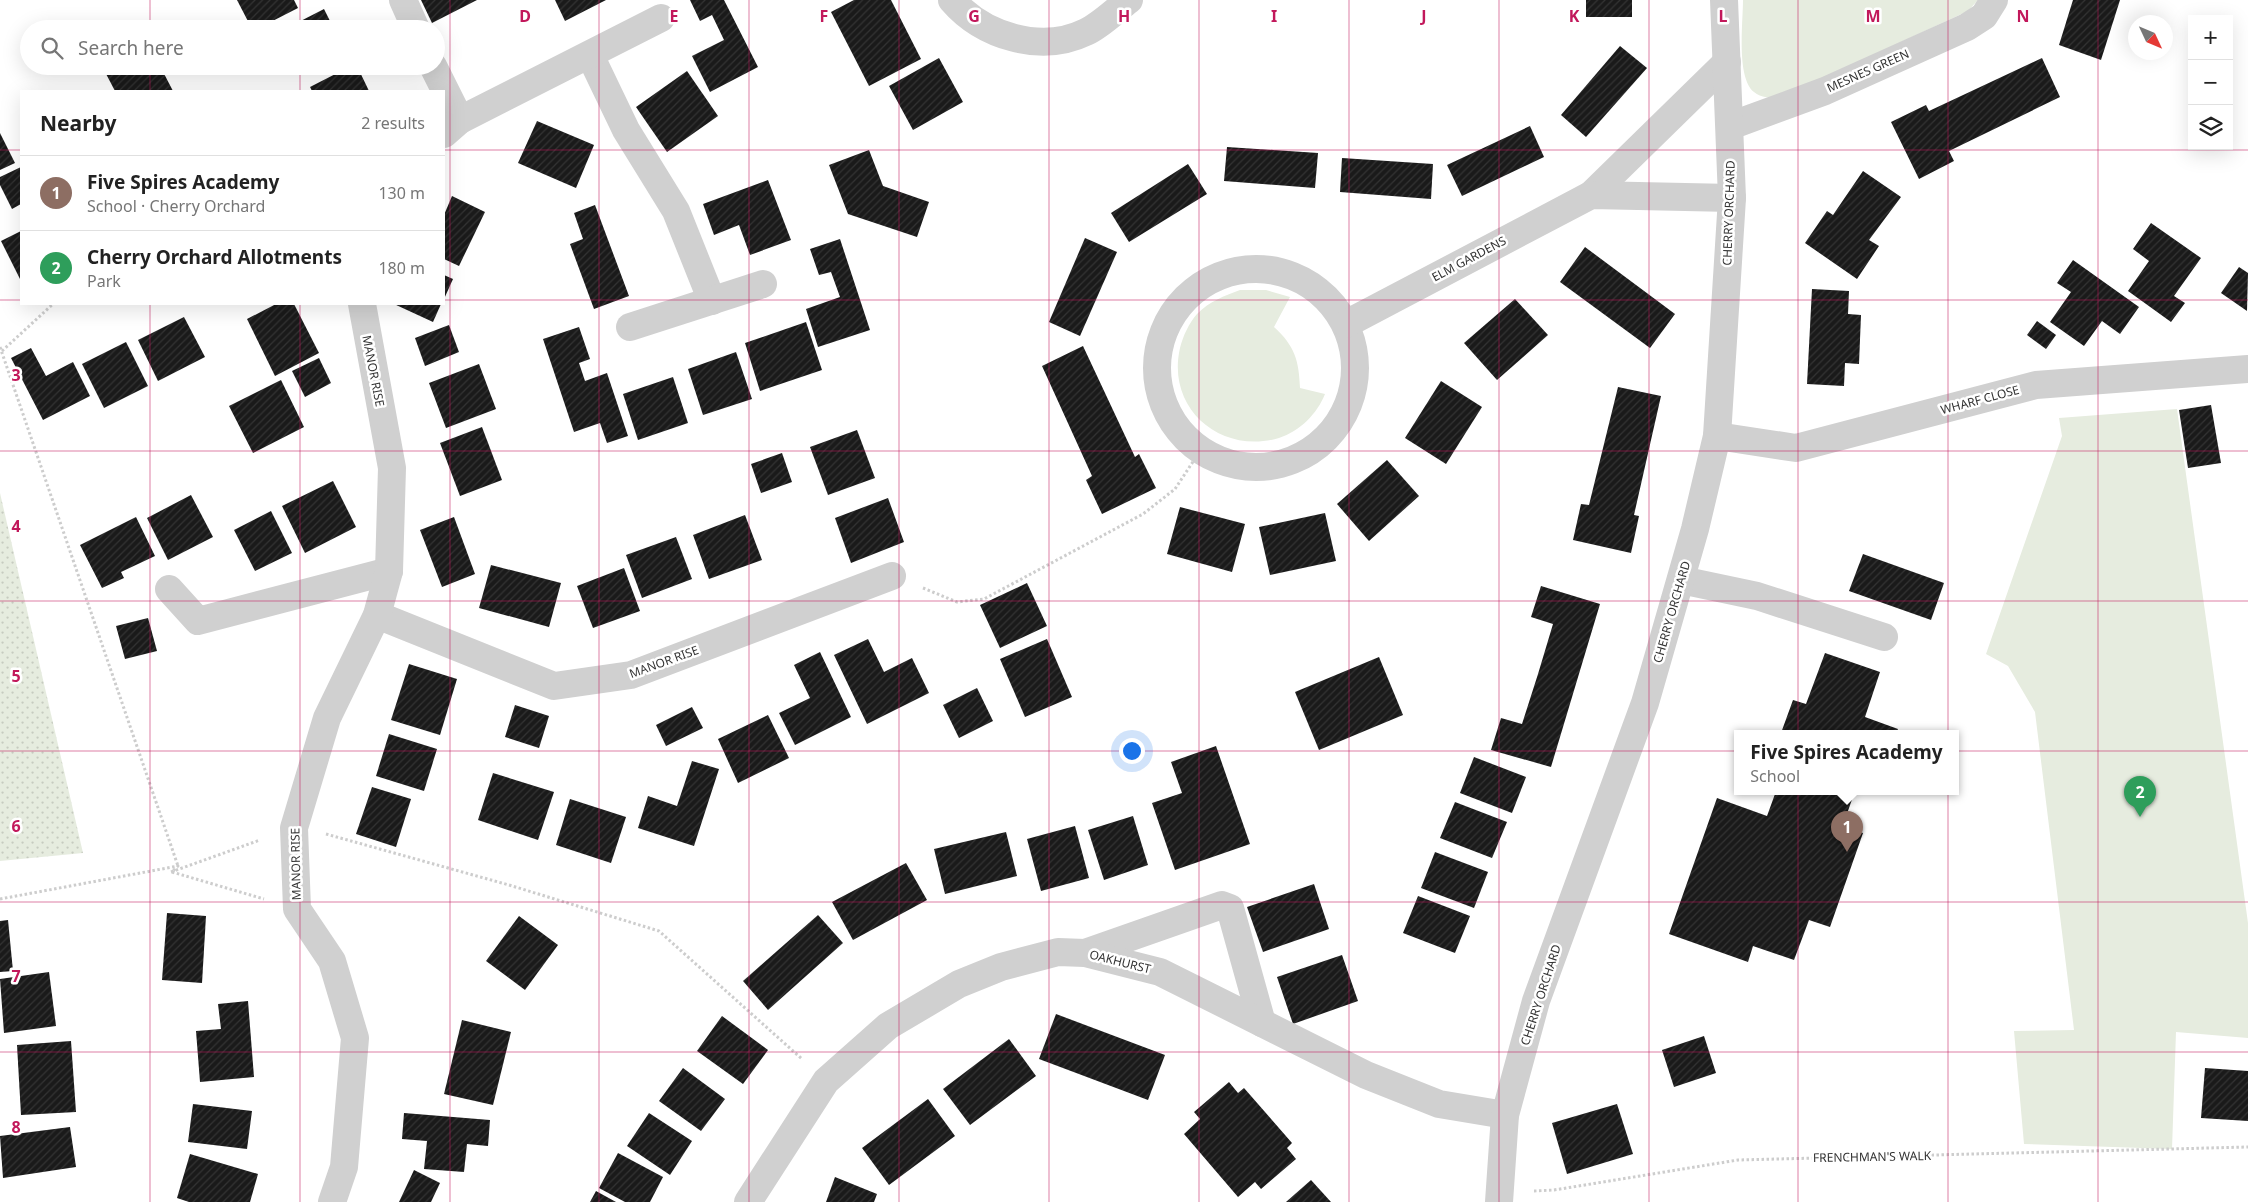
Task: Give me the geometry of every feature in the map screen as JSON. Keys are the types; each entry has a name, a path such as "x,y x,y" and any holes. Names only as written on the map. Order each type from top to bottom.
{"street":[{"path":"403,0 412,20"},
{"path":"952,0 964,14 987,29 1017,38 1050,43 1086,32 1129,0"},
{"name":"CHERRY ORCHARD","path":"1498,1197 1504,1115 1536,1001 1646,703 1681,580 1717,436 1732,198 1724,0"},
{"name":"MESNES GREEN","path":"1730,126 1825,91 1967,27 1984,16 1994,0"},
{"path":"445,105 452,127 661,18"},
{"path":"590,55 626,130 676,211 712,300"},
{"name":"ELM GARDENS","path":"1346,324 1591,195 1727,62"},
{"path":"436,75 440,90"},
{"name":"ELM GARDENS","path":"1591,195 1732,198"},
{"path":"1267,268 1299,277 1326,296 1346,324 1354,351 1355,380 1347,408 1332,433 1310,452 1283,464 1255,468 1226,463 1200,451 1176,428 1160,399 1156,366 1162,333 1178,304 1204,283 1234,270 1267,268"},
{"path":"630,327 763,284"},
{"name":"MANOR RISE","path":"332,1202 344,1167 355,1038 332,961 297,909 294,828 327,718 377,615 390,571 392,468 362,305"},
{"name":"WHARF CLOSE","path":"1717,436 1796,448 2036,385 2248,369"},
{"path":"169,589 198,621 390,571"},
{"name":"MANOR RISE","path":"377,615 554,686 631,675 892,576"},
{"path":"1681,580 1757,596 1884,637"},
{"path":"1085,953 1222,905 1230,908 1262,1023"},
{"name":"OAKHURST","path":"748,1202 826,1081 888,1026 959,984 1000,967 1058,952 1085,953 1160,972 1366,1075 1439,1104 1504,1115"}],"path":[{"path":"52,305 1,349 178,866"},
{"path":"892,576 957,602 984,599 1143,514 1174,489 1200,451"},
{"path":"172,872 294,828 342,837 659,931 826,1081"},
{"path":"172,872 178,866"},
{"path":"0,899 178,866"},
{"path":"172,872 297,909"},
{"name":"FRENCHMAN'S WALK","path":"1498,1197 1554,1190 1738,1160 2248,1147"}],"shaded area":[{"path":"1743,0 1978,0 1968,11 1780,98 1770,98 1754,92 1748,85 1745,75 1742,49"},
{"path":"1240,290 1266,290 1290,297 1274,327 1287,341 1294,354 1297,362 1300,388 1325,394 1312,415 1301,426 1279,438 1258,442 1237,440 1218,433 1202,422 1190,408 1181,390 1178,370 1180,348 1189,326 1197,314 1212,302"},
{"path":"2177,409 2248,923 2248,1038 2176,1032 2172,1149 2024,1144 2014,1031 2074,1030 2035,712 2008,666 1986,654 2062,436 2059,418"},
{"path":"0,493 83,853 0,861"}],"building":[{"path":"237,0 294,0 298,8 275,20 247,20"},
{"path":"421,0 477,0 438,20 431,20"},
{"path":"555,0 606,0 565,21"},
{"path":"690,0 724,0 758,67 710,92 692,56 724,40 712,15 700,21"},
{"path":"854,0 891,0 921,59 869,86 831,12"},
{"path":"1586,0 1632,0 1632,17 1586,17"},
{"path":"2073,0 2120,0 2101,60 2059,45"},
{"path":"324,9 330,20 303,20"},
{"path":"1620,46 1647,68 1586,137 1561,115"},
{"path":"939,58 963,102 913,130 889,86"},
{"path":"2042,58 2060,97 1949,151 1954,161 1919,179 1891,122 1926,105 1929,111"},
{"path":"687,71 718,116 667,152 636,107"},
{"path":"107,75 165,75 172,90 114,90"},
{"path":"333,75 361,75 369,90 312,90 310,87"},
{"path":"537,121 594,145 576,188 518,163"},
{"path":"1530,126 1544,157 1462,196 1447,165"},
{"path":"0,133 15,163 0,170"},
{"path":"1227,147 1318,153 1315,188 1224,181"},
{"path":"869,150 883,186 929,202 917,237 848,214 829,165"},
{"path":"1342,158 1433,164 1431,199 1340,192"},
{"path":"1188,164 1207,194 1129,242 1111,213"},
{"path":"20,167 20,205 12,209 0,185 0,177"},
{"path":"1863,171 1901,197 1869,240 1879,246 1857,279 1805,243 1827,211 1833,215"},
{"path":"768,180 791,240 750,255 739,225 714,235 703,204"},
{"path":"452,196 485,212 459,266 445,259 445,213"},
{"path":"595,205 629,296 594,309 570,244 583,239 574,213"},
{"path":"2151,223 2201,258 2174,296 2185,303 2171,322 2128,291 2149,261 2133,249"},
{"path":"20,232 20,279 1,241"},
{"path":"1085,238 1117,252 1080,336 1049,322"},
{"path":"840,239 870,330 818,347 806,309 840,297 831,272 819,275 810,249"},
{"path":"1585,247 1675,314 1650,348 1560,282"},
{"path":"2073,260 2139,307 2120,334 2102,321 2084,346 2050,322 2071,292 2057,283"},
{"path":"2239,267 2248,273 2247,311 2221,293"},
{"path":"445,275 453,279 445,297"},
{"path":"1812,289 1849,291 1848,314 1861,315 1859,364 1845,363 1844,386 1807,384"},
{"path":"1515,299 1548,335 1497,380 1464,343"},
{"path":"274,305 295,305 319,353 275,376 247,319"},
{"path":"396,305 441,305 433,322"},
{"path":"184,317 205,357 158,381 138,340"},
{"path":"2037,321 2056,335 2046,349 2027,335"},
{"path":"806,322 822,370 760,391 745,343"},
{"path":"449,325 459,352 425,366 415,338"},
{"path":"579,327 590,359 579,363 585,381 607,373 628,436 607,443 600,423 574,432 543,339"},
{"path":"126,342 148,386 104,408 82,364"},
{"path":"1083,346 1135,457 1139,454 1156,488 1102,514 1086,480 1092,476 1042,366"},
{"path":"31,348 46,376 73,362 90,396 43,420 11,358"},
{"path":"736,352 752,399 703,415 688,369"},
{"path":"319,358 331,383 305,397 292,371"},
{"path":"479,364 496,409 446,428 429,383"},
{"path":"673,377 688,423 638,440 623,394"},
{"path":"281,380 304,427 253,453 229,406"},
{"path":"1441,381 1482,407 1446,464 1405,438"},
{"path":"1618,387 1661,396 1634,515 1639,516 1631,553 1573,540 1581,504 1589,505"},
{"path":"2211,405 2221,463 2188,468 2179,410"},
{"path":"482,427 502,480 460,496 440,443"},
{"path":"857,430 875,478 828,495 810,447"},
{"path":"782,453 792,482 761,493 751,464"},
{"path":"1387,460 1419,496 1369,541 1337,504"},
{"path":"333,481 356,527 305,553 282,506"},
{"path":"191,495 213,537 168,560 147,518"},
{"path":"888,498 904,542 851,563 835,518"},
{"path":"1180,507 1245,524 1232,572 1167,554"},
{"path":"271,511 292,553 255,571 234,530"},
{"path":"1325,513 1336,561 1270,575 1259,527"},
{"path":"745,515 762,560 709,579 693,535"},
{"path":"136,517 155,556 121,572 124,578 102,588 80,545"},
{"path":"454,517 475,574 442,587 420,530"},
{"path":"676,537 692,579 642,598 626,555"},
{"path":"1863,554 1944,583 1931,620 1849,591"},
{"path":"491,565 561,583 549,627 479,608"},
{"path":"624,568 640,611 593,628 577,586"},
{"path":"1027,583 1047,626 1000,648 980,605"},
{"path":"1541,586 1600,604 1551,767 1491,750 1501,718 1522,724 1538,674 1553,624 1531,617"},
{"path":"148,618 157,651 125,659 116,626"},
{"path":"868,639 884,672 912,658 929,693 867,724 834,655"},
{"path":"1047,639 1072,697 1025,717 1000,659"},
{"path":"820,652 851,717 795,745 779,713 810,698 794,665"},
{"path":"1825,653 1880,672 1865,717 1898,729 1782,730 1793,700 1806,704"},
{"path":"1379,657 1403,715 1319,750 1295,692"},
{"path":"409,664 457,679 440,735 391,720"},
{"path":"977,688 993,721 959,738 943,705"},
{"path":"515,705 549,716 539,748 505,737"},
{"path":"692,707 703,728 666,746 656,725"},
{"path":"768,715 789,758 738,783 718,739"},
{"path":"389,734 437,749 424,791 376,776"},
{"path":"1216,746 1250,844 1175,870 1152,803 1182,793 1171,762"},
{"path":"1474,757 1526,777 1512,813 1460,793"},
{"path":"692,761 719,769 694,846 638,828 648,796 677,806"},
{"path":"493,773 554,792 538,840 478,820"},
{"path":"372,787 411,799 396,847 356,834"},
{"path":"1775,795 1854,795 1843,825 1863,833 1830,927 1809,920 1794,960 1753,946 1748,962 1669,934 1717,798 1767,816"},
{"path":"570,799 626,817 611,863 556,845"},
{"path":"1455,802 1507,822 1492,858 1440,838"},
{"path":"1133,816 1148,865 1104,880 1088,830"},
{"path":"1075,826 1089,878 1041,891 1027,839"},
{"path":"1006,832 1017,876 945,894 934,849"},
{"path":"1435,852 1488,872 1474,908 1421,888"},
{"path":"906,863 927,900 853,940 832,902"},
{"path":"1314,884 1329,929 1263,952 1247,907"},
{"path":"1418,896 1470,916 1455,953 1403,933"},
{"path":"167,913 206,916 202,983 162,980"},
{"path":"818,915 843,943 768,1010 743,981"},
{"path":"519,916 558,945 525,990 486,961"},
{"path":"8,920 13,971 0,972 0,921"},
{"path":"1342,955 1358,1001 1293,1024 1277,977"},
{"path":"49,972 56,1026 4,1033 0,979"},
{"path":"248,1001 254,1077 200,1082 196,1031 221,1029 218,1004"},
{"path":"1056,1014 1165,1055 1148,1100 1039,1059"},
{"path":"722,1016 768,1050 743,1084 697,1051"},
{"path":"462,1020 511,1032 493,1105 444,1094"},
{"path":"1704,1036 1716,1073 1674,1087 1662,1050"},
{"path":"1009,1039 1036,1076 970,1125 943,1089"},
{"path":"71,1041 76,1112 21,1115 17,1045"},
{"path":"683,1068 725,1099 701,1131 659,1101"},
{"path":"2205,1068 2248,1071 2248,1121 2201,1118"},
{"path":"1229,1082 1238,1093 1244,1088 1292,1143 1287,1148 1296,1159 1261,1189 1255,1182 1238,1197 1184,1134 1200,1119 1194,1112"},
{"path":"928,1099 955,1136 889,1185 862,1148"},
{"path":"193,1104 252,1111 247,1149 188,1142"},
{"path":"1617,1104 1633,1154 1567,1174 1552,1123"},
{"path":"404,1113 490,1120 488,1146 467,1144 464,1172 424,1169 427,1141 402,1139"},
{"path":"649,1113 692,1141 670,1175 627,1146"},
{"path":"70,1127 76,1167 3,1178 0,1136"},
{"path":"618,1153 663,1177 650,1202 625,1202 599,1188"},
{"path":"190,1154 258,1174 250,1202 189,1202 177,1198"},
{"path":"414,1170 440,1183 431,1202 399,1202"},
{"path":"835,1177 877,1194 874,1202 826,1202"},
{"path":"1311,1180 1331,1202 1286,1202"},
{"path":"596,1191 616,1202 590,1202"}],"place":[{"name":"Cherry Orchard Allotments","path":"2140,817"},
{"name":"Five Spires Academy","path":"1847,852"}]}
